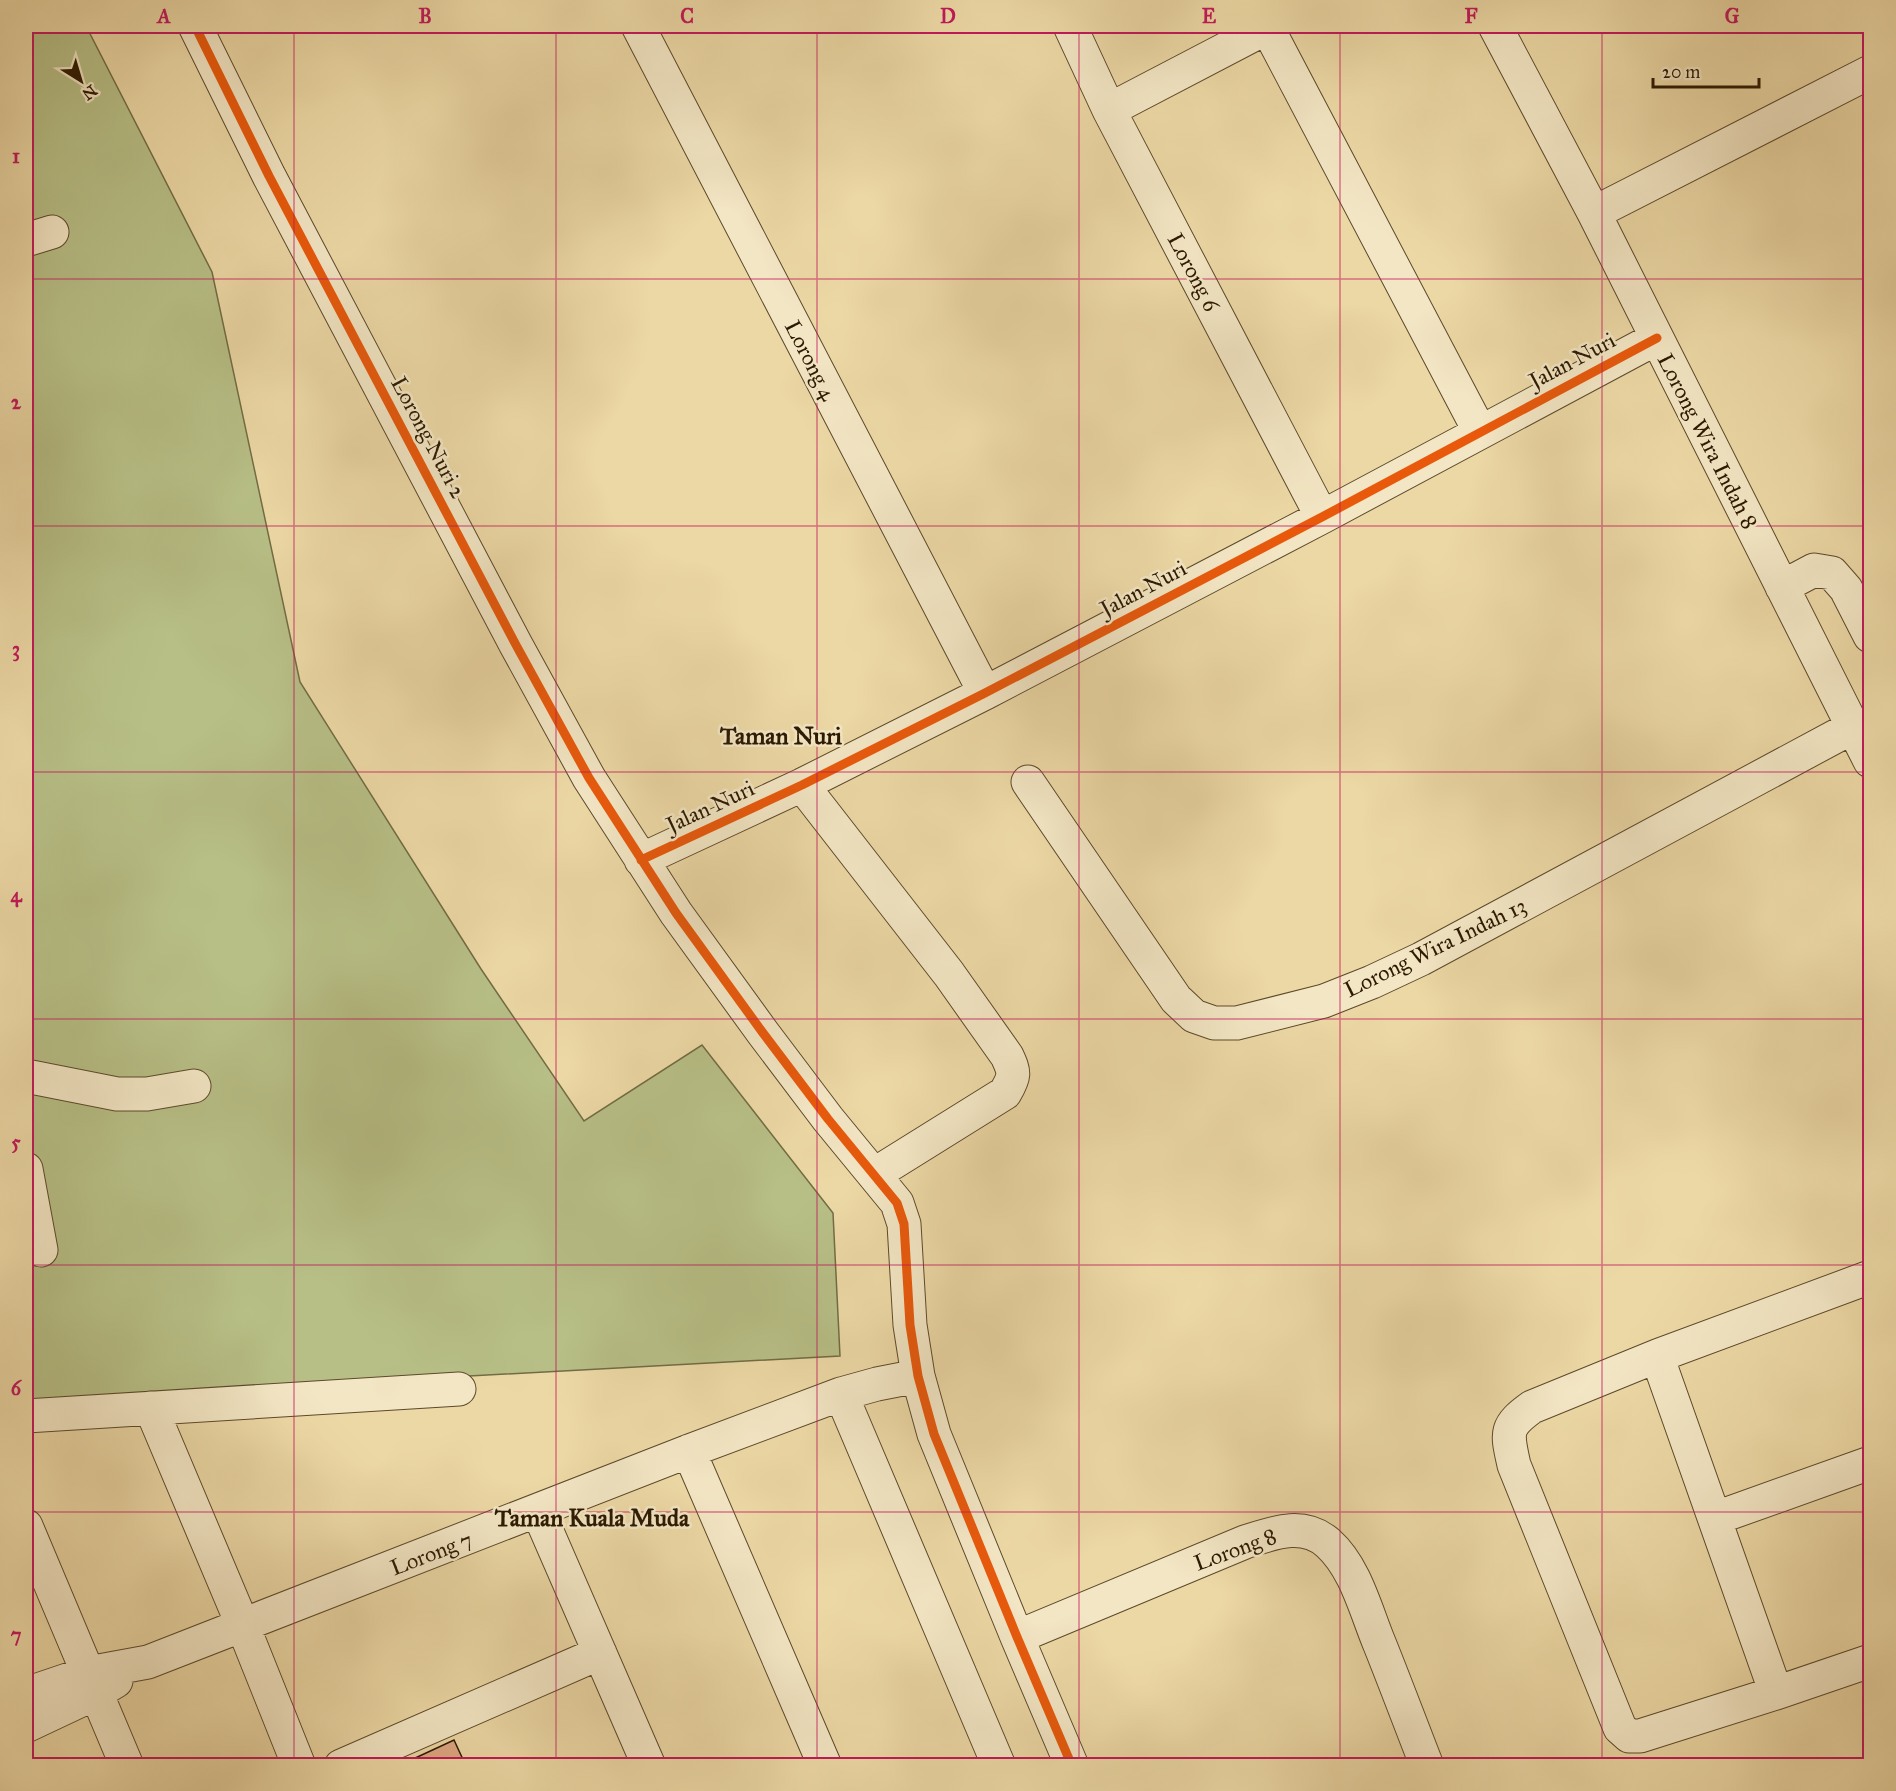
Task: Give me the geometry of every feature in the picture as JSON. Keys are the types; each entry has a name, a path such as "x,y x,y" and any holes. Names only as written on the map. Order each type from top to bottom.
{"street":[{"name":"Lorong Nuri 2","path":"195,26 268,176 516,645 589,778 676,913 828,1119 875,1173 897,1203 904,1224 910,1325 918,1376 934,1434 1072,1766"},
{"name":"Lorong 4","path":"638,26 985,693"},
{"name":"Lorong 6","path":"1070,26 1109,110 1322,517"},
{"path":"1109,110 1268,26 1480,432"},
{"name":"Lorong Wira Indah 8","path":"1497,26 1594,213 1870,761"},
{"path":"1594,213 1870,72"},
{"name":"Jalan Nuri","path":"641,860 802,785 985,693 1322,517 1656,338"},
{"path":"1782,587 1814,570 1832,573 1846,589 1870,636"},
{"name":"Lorong Wira Indah 13","path":"1028,782 1176,999 1194,1016 1214,1023 1237,1023 1324,1001 1421,959 1853,727"},
{"path":"802,785 949,975 1014,1070 1012,1081 1005,1093 875,1173"},
{"path":"26,1077 117,1094 147,1094 194,1086"},
{"path":"26,1169 41,1250"},
{"path":"1870,1277 1657,1356 1532,1407 1516,1418 1510,1428 1509,1441 1514,1465 1620,1728 1629,1736 1640,1736 1870,1661"},
{"path":"1657,1356 1776,1693"},
{"name":"Lorong 7","path":"26,1694 92,1683 538,1511 689,1450 841,1394 918,1376"},
{"path":"26,1416 459,1389"},
{"path":"841,1394 999,1766"},
{"path":"151,1408 299,1766"},
{"path":"689,1450 825,1766"},
{"path":"1716,1518 1870,1463"},
{"path":"538,1511 649,1766"},
{"path":"26,1526 127,1766"},
{"name":"Lorong 8","path":"1017,1637 1245,1542 1278,1531 1295,1530 1314,1535 1327,1543 1351,1574 1427,1766"},
{"path":"342,1766 600,1653"},
{"name":"Lorong 7","path":"26,1725 92,1683"}],"green space":[{"path":"26,26 86,26 212,272 300,682 481,969 584,1121 702,1045 833,1213 840,1356 26,1400"}],"building":[{"path":"454,1740 466,1766 398,1766"}],"cycle path":[{"path":"195,26 269,176 516,645 589,778 676,913 828,1119 897,1203 904,1224 910,1325 918,1376 934,1434 1072,1766"},
{"path":"641,860 802,785 985,693 1657,338"}],"district":[{"name":"Taman Nuri","path":"781,736"},
{"name":"Taman Kuala Muda","path":"592,1518"}]}
